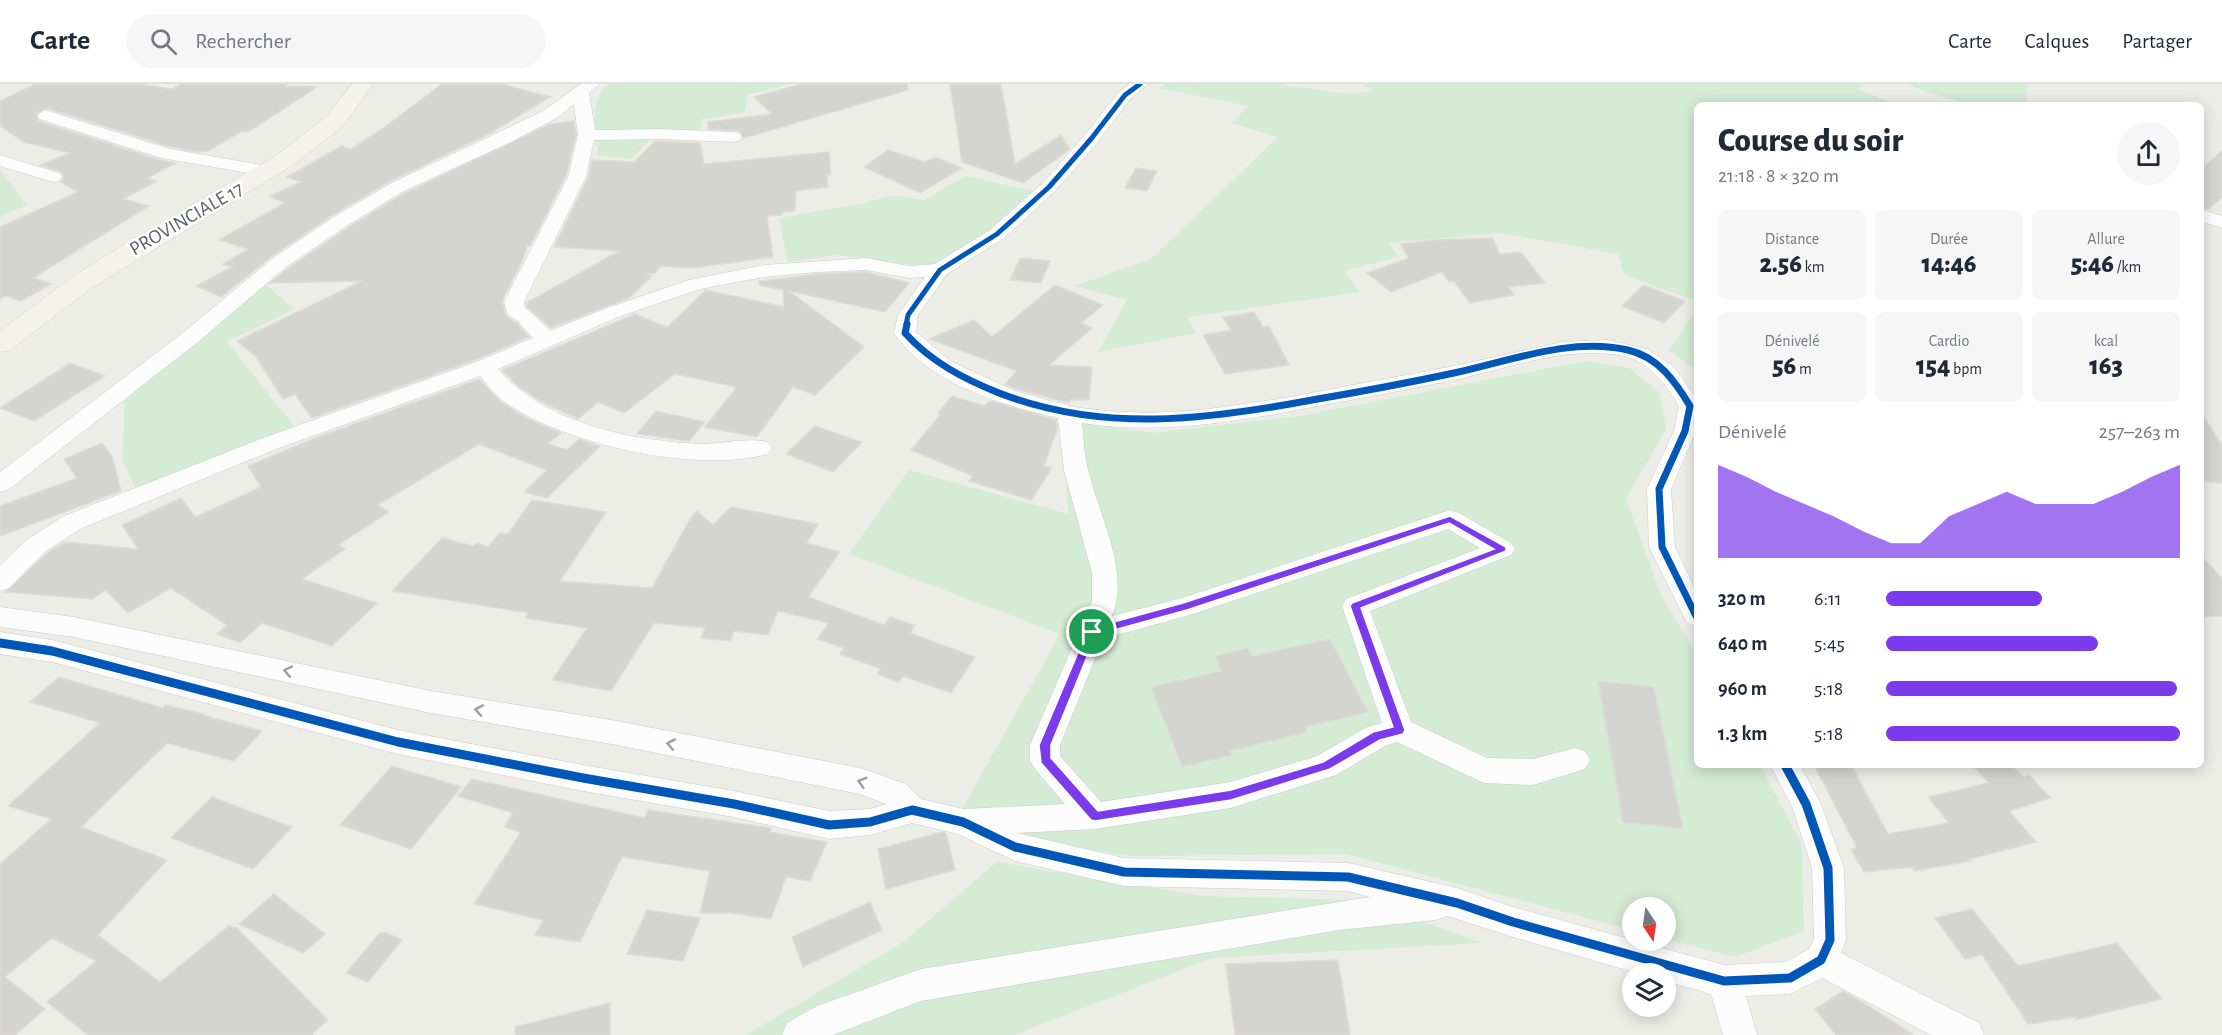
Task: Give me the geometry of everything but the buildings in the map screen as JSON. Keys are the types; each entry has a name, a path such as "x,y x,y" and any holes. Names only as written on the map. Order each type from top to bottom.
{"main road":[{"name":"PROVINCIALE 17","path":"0,344 84,281 267,171 311,141 335,121 363,84"}],"street":[{"path":"1140,84 1125,95 1091,139 1049,187 998,234 940,270 908,315 905,333 917,347 963,378 1015,399 1070,414 1124,420 1192,417 1263,410 1456,372 1539,352 1592,348 1629,350 1658,363 1676,383 1690,406 1685,431 1659,489 1662,547 1694,611"},
{"path":"547,341 525,317 515,310 513,303 577,177 587,135 586,88"},
{"path":"0,484 191,337 279,263 341,220 396,188 505,138 549,115 586,88"},
{"path":"45,115 167,154 267,171"},
{"path":"587,135 660,134 733,137"},
{"path":"0,160 53,177"},
{"path":"2204,215 2222,222"},
{"path":"0,581 37,544 73,522 271,443 484,368 611,313 696,284 764,271 817,266 866,264 909,272 940,270"},
{"path":"484,368 508,393 533,410 578,428 620,440 693,451 760,448"},
{"path":"1070,414 1076,470 1105,573 1105,602 1045,745 1044,753 1045,760 1095,816"},
{"path":"1092,632 1184,607 1450,519 1502,549 1355,606 1399,730"},
{"path":"0,617 74,627 431,702 616,733 861,781 895,793 912,810"},
{"path":"0,643 52,651 398,742 583,778 734,804 829,825 870,822 912,810 963,822 1015,847 1124,872 1348,877 1457,903 1524,925 1724,981 1790,978 1821,960 1830,940 1828,868 1806,804 1787,768"},
{"path":"963,822 1095,816 1231,795 1326,766 1377,736 1399,730 1484,770 1533,772 1575,760"},
{"path":"799,1035 829,1018 921,985 1339,915 1457,903"},
{"path":"1821,960 1967,1035"},
{"path":"1724,981 1740,1035"}],"green space":[{"path":"609,84 789,84 748,95 744,113 701,119 701,133 657,132 632,159 598,155 595,127 596,107 598,98"},
{"path":"1166,84 1277,84 1350,94 1375,90 1361,84 1864,84 1856,89 1892,102 1694,102 1694,300 1624,275 1618,254 1501,233 1389,243 1398,257 1344,271 1360,292 1188,317 1195,333 1098,352 1127,300 1075,286 1151,259 1278,137 1231,123 1249,106 1158,88"},
{"path":"1905,84 2028,84 2025,102 1958,102"},
{"path":"0,170 27,205 0,216"},
{"path":"965,176 1034,191 968,249 933,267 836,255 788,262 779,218 861,204 893,195 925,200"},
{"path":"265,284 294,309 227,342 294,426 136,489 123,462 124,401"},
{"path":"1694,313 1694,369 1669,350"},
{"path":"1586,361 1629,368 1660,393 1666,429 1626,499 1661,595 1694,651 1694,768 1762,768 1802,845 1804,931 1735,957 1676,942 1676,897 1622,897 1622,927 1346,854 1129,856 952,827 1060,634 849,554 909,470 1068,514 1064,421 1152,433 1299,416"},
{"path":"997,862 1202,896 1362,900 1482,943 1212,958 1014,1035 746,1035 902,943"}],"cycle path":[{"path":"1140,84 1125,95 1091,139 1049,187 997,234 940,270 908,315 905,333 914,343 933,359 967,379 1023,402 1089,417 1149,421 1201,418 1279,406 1454,373 1541,352 1607,347 1639,353 1665,371 1690,406 1685,431 1659,489 1662,547 1694,612"},
{"path":"0,643 52,651 398,742 583,778 734,804 829,825 870,822 912,810 963,822 1015,847 1124,872 1348,877 1457,903 1513,922 1724,981 1790,978 1821,960 1830,940 1828,868 1806,804 1787,768"}],"route":[{"path":"1450,519 1502,549 1355,606 1399,730 1377,736 1326,766 1231,795 1095,816 1045,760 1045,745 1092,632 1184,607 1450,519"}]}
